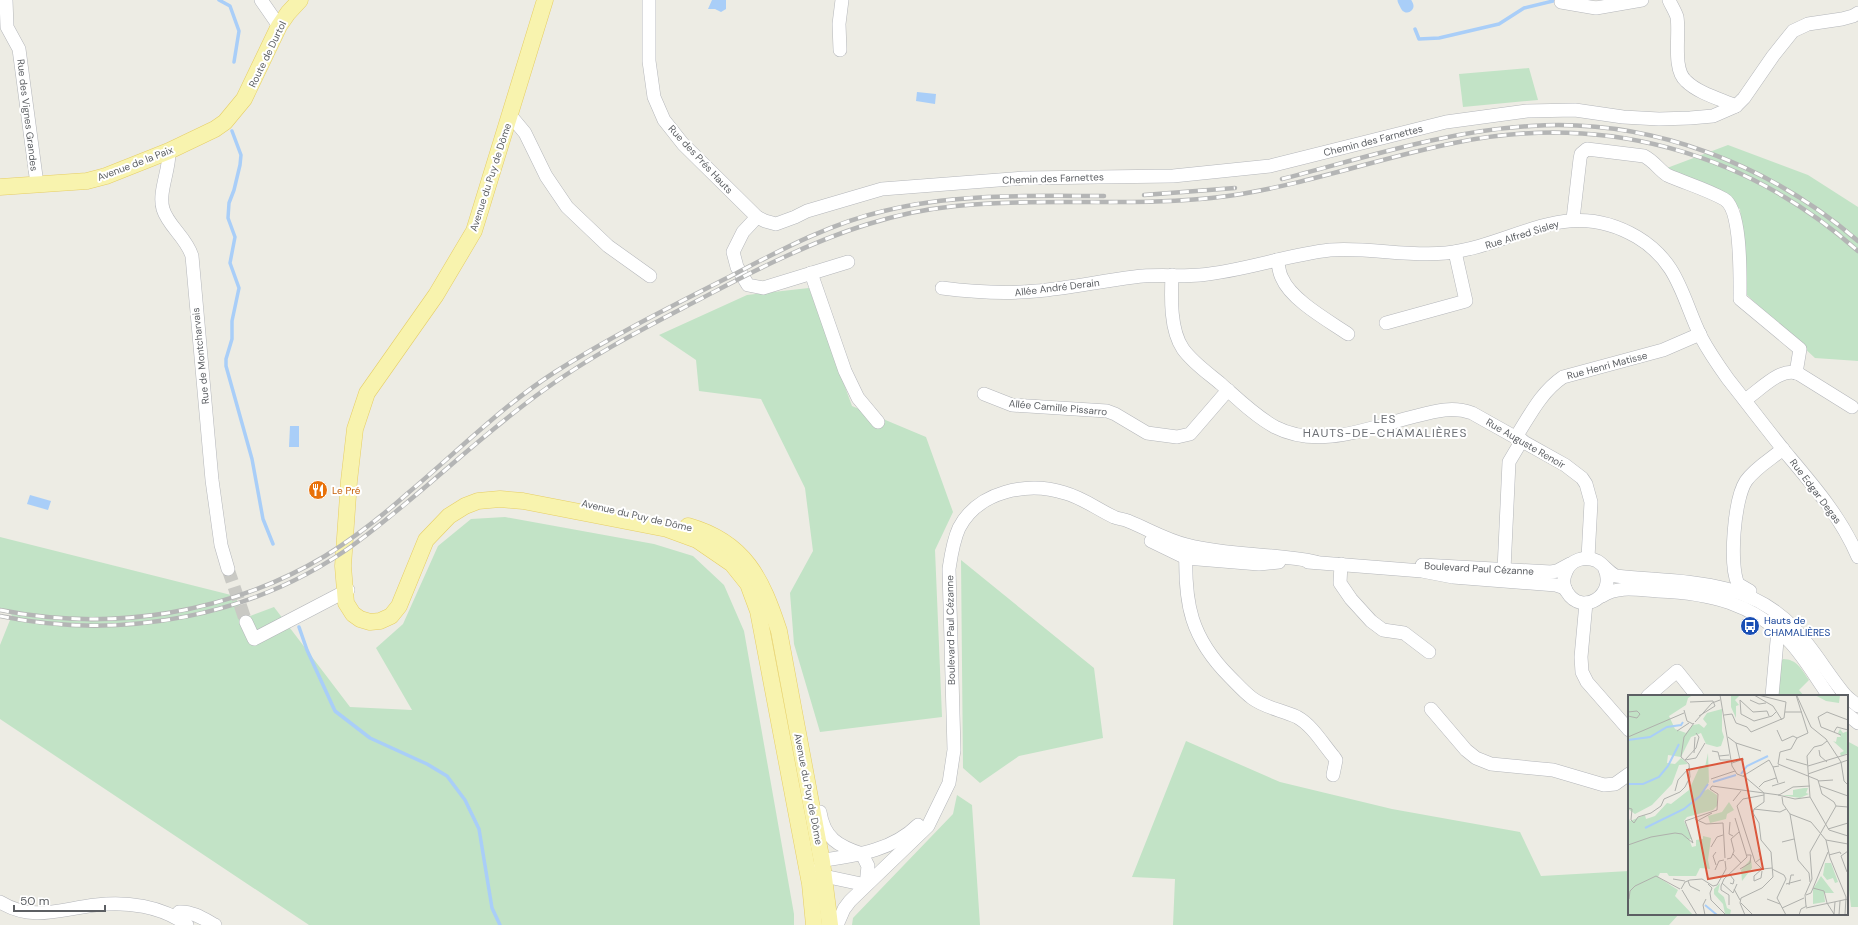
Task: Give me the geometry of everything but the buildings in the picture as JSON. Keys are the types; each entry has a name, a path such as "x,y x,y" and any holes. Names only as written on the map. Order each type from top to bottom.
{"main road":[{"name":"Route de Durtol","path":"236,111 252,86 279,26 300,0"},
{"name":"Avenue du Puy de Dôme","path":"545,0 474,231 436,295 367,393 356,429 349,481 343,566 346,603 353,614 360,619 370,622 380,621 391,616 399,606 426,540 449,516 465,506 478,501 500,499 522,501 667,528 697,540 713,550 732,564 748,584 758,611 778,710 812,904 814,925"},
{"name":"Avenue de la Paix","path":"0,187 87,182 106,176 169,151 215,129 236,111"},
{"name":"Avenue du Puy de Dôme","path":"346,590 351,601 360,614 370,617 380,616 388,612 394,605 403,585 408,562 420,535 445,506 463,496 479,492 499,490 518,491 669,520 698,529 715,537 737,552 758,578 769,600 779,631 822,867 830,925"}],"street":[{"name":"Rue des Vignes Grandes","path":"6,0 4,28 19,49 37,184"},
{"path":"261,0 279,26"},
{"name":"Rue des Prés Hauts","path":"649,0 649,61 654,97 664,120 684,144 757,217 765,221 776,224 807,211 847,199"},
{"path":"840,50 839,24 842,0"},
{"path":"1561,2 1596,8 1642,0"},
{"path":"1669,0 1677,16 1679,64 1682,76 1685,80 1700,90 1736,106"},
{"name":"Chemin des Farnettes","path":"847,199 882,189 1024,178 1172,176 1270,166 1446,122 1527,111 1574,110 1623,117 1674,119 1713,116 1736,106 1744,98 1772,56 1793,31 1808,24 1842,19 1854,16 1858,13"},
{"path":"510,115 525,133 546,176 567,207 608,246 650,276"},
{"path":"1573,219 1581,154 1587,149 1644,156 1650,159 1667,175 1725,199 1735,214 1740,299 1800,349 1796,372"},
{"name":"Rue de Montcharvais","path":"169,151 170,162 162,202 163,210 186,242 192,256 212,480 221,545 228,569"},
{"path":"757,217 743,232 733,252 737,267 744,281 748,285 763,288 848,262"},
{"name":"Rue Alfred Sisley","path":"1172,275 1200,275 1339,250 1422,254 1455,252 1489,244 1550,224 1573,219 1618,228 1636,236 1657,252 1679,283 1700,334 1720,368 1783,449"},
{"path":"1386,323 1466,301 1455,252"},
{"path":"1277,260 1282,278 1291,291 1302,302 1348,334"},
{"path":"811,273 845,371 858,398 878,422"},
{"name":"Allée André Derain","path":"942,288 982,293 1017,293 1136,276 1172,275"},
{"name":"Rue Auguste Renoir","path":"1172,275 1173,312 1180,344 1196,363 1263,420 1287,432 1301,436 1320,438 1337,436 1432,411 1456,409 1481,417 1574,471 1582,478 1586,484 1590,502 1588,558"},
{"name":"Rue Henri Matisse","path":"1504,570 1510,462 1519,439 1540,399 1554,383 1563,377 1662,350 1700,334"},
{"path":"1745,400 1784,372 1796,372 1852,407"},
{"name":"Allée Camille Pissarro","path":"984,394 1012,405 1107,411 1115,414 1147,433 1177,437 1190,434 1228,390"},
{"path":"1783,449 1750,477 1743,487 1737,507 1733,566 1738,584 1760,596 1776,611 1806,643 1846,695"},
{"name":"Rue Edgar Degas","path":"1783,449 1824,499 1847,534 1858,556"},
{"name":"Boulevard Paul Cézanne","path":"837,925 844,909 866,885 928,826 949,784 952,768 954,722 948,587 951,558 959,528 970,512 985,500 1001,494 1027,489 1048,489 1069,494 1115,517 1119,523 1132,533 1186,551 1259,564 1274,562 1316,562 1422,571 1453,577 1556,585 1565,588"},
{"path":"1186,551 1186,588 1190,611 1195,629 1209,653 1223,670 1252,698 1297,718 1307,725 1336,760 1333,775"},
{"path":"1776,611 1738,591 1713,585 1616,576 1597,561 1588,558 1575,561 1570,564 1564,576 1565,588 1575,600 1586,603 1592,602 1617,589 1704,594 1742,607 1778,630 1791,643 1829,695"},
{"path":"1341,564 1340,583 1351,599 1374,624 1383,630 1404,633 1429,652"},
{"name":"Boulevard Paul Cézanne","path":"1386,568 1403,564 1551,572 1557,571 1570,564"},
{"path":"1713,585 1726,576 1733,566"},
{"path":"1602,596 1606,591 1608,579 1604,567"},
{"path":"246,622 254,639 346,590"},
{"path":"1586,603 1581,657 1582,672 1587,682 1626,721"},
{"path":"1772,695 1778,630"},
{"path":"779,631 799,699 823,828 829,837 839,845 862,854 868,866 866,885 822,867"},
{"path":"1649,695 1677,671 1696,695"},
{"path":"1848,697 1858,706"},
{"path":"1431,709 1466,750 1476,758 1491,764 1553,770 1604,785 1615,784 1628,775"},
{"path":"778,710 798,765 822,867 812,904"},
{"path":"1848,715 1858,723"},
{"name":"Boulevard Paul Cézanne","path":"822,867 862,854 900,839 936,810"},
{"path":"0,902 16,910 39,914 101,904 131,904 155,909 175,917 187,925"},
{"path":"175,917 179,912 194,914 215,925"}],"green space":[{"path":"1529,68 1538,100 1463,107 1459,74"},
{"path":"1728,145 1808,175 1858,207 1858,361 1815,358 1747,295 1740,209 1667,168"},
{"path":"809,288 852,406 926,437 953,512 935,550 942,717 820,732 794,644 790,593 813,551 805,488 761,399 699,391 696,360 659,335 747,295"},
{"path":"505,517 654,544 693,556 724,585 744,631 794,914 794,925 309,925 0,719 0,645 12,615 0,610 0,537 235,596 245,618 274,607 350,707 412,710 376,648 403,624 438,546 471,519"},
{"path":"961,560 1094,668 1103,738 1019,756 980,783 963,768"},
{"path":"1783,659 1788,659 1796,663 1809,680 1799,690 1803,695 1778,695 1778,665"},
{"path":"1186,741 1280,782 1392,809 1520,832 1541,876 1628,871 1628,915 1678,915 1669,925 1173,925 1175,879 1132,877"},
{"path":"1848,742 1858,747 1858,907 1851,907 1848,881"},
{"path":"957,795 972,805 980,925 852,925 853,918 953,814"}],"water":[{"path":"712,0 726,0 726,9 721,12 715,9 708,9"},
{"path":"917,92 936,94 935,104 916,101"},
{"path":"290,426 299,426 299,447 289,447"},
{"path":"30,495 51,501 48,510 27,504"}],"waterway":[{"path":"219,0 230,6 239,31 234,62"},
{"path":"1404,0 1407,6"},
{"path":"1415,29 1419,39 1439,38 1499,24 1524,8 1557,0"},
{"path":"232,131 241,155 234,190 229,203 228,218 235,237 230,263 239,288 232,321 232,339 226,359 226,366 252,459 263,519 273,544"},
{"path":"299,627 307,650 335,711 370,738 427,764 447,776 465,800 479,829 492,908 500,925"}],"tunnel":[{"path":"228,569 246,622"}],"railway":[{"path":"1282,179 1405,146 1468,133 1531,126 1576,125 1620,130 1663,139 1706,152 1747,169 1786,189 1823,214 1858,241"},
{"path":"0,616 46,623 92,626 139,623 186,617 231,605 275,589 317,568 356,543 380,525 520,408 561,378 630,336 782,258 867,224 911,213 956,206 990,203 1126,202 1194,200 1228,196 1285,185 1454,143 1509,135 1564,133 1617,137 1669,148 1720,165 1768,188 1814,216 1858,251"},
{"path":"1144,195 1235,188"},
{"path":"0,610 42,616 84,619 126,618 168,613 209,604 249,592 288,576 325,556 357,534 398,502 516,400 555,372 640,323 765,258 803,240 843,223 863,217 911,205 938,201 966,198 1021,196 1104,196"}],"place":[{"name":"Le Pré","path":"318,490"},
{"name":"Hauts de CHAMALIÈRES","path":"1750,626"}],"district":[{"name":"LES HAUTS-DE-CHAMALIÈRES","path":"1385,426"}]}
